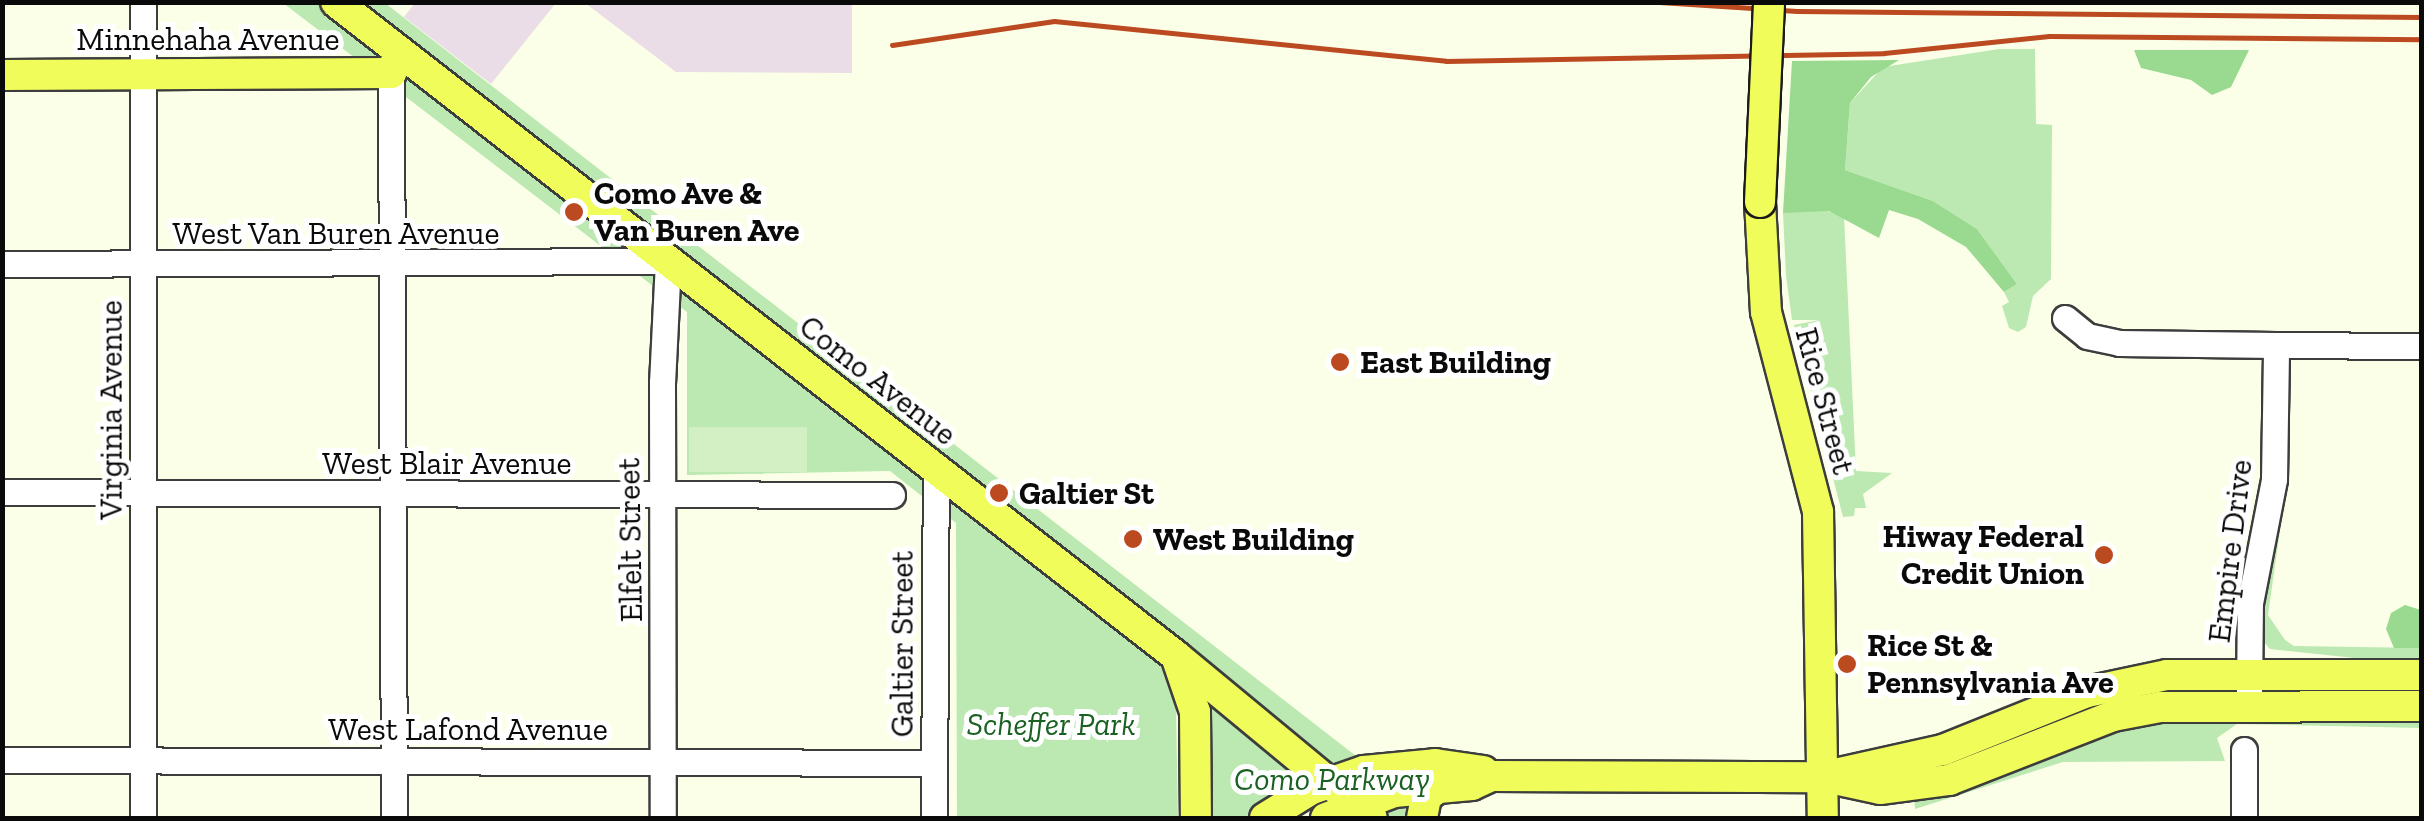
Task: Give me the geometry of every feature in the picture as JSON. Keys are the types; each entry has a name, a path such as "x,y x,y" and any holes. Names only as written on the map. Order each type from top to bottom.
{"main road":[{"name":"Como Avenue","path":"336,2 396,63 668,261 1176,656 1363,812"},
{"name":"Rice Street","path":"1769,2 1760,202 1766,312 1818,512 1823,818"},
{"name":"Minnehaha Avenue","path":"2,75 142,74 396,63"},
{"path":"1176,656 1195,712 1196,818"},
{"path":"1326,818 1363,812 1440,786 1472,785 1491,776 1822,776 1942,750 2116,684 2167,675 2422,675"},
{"path":"1822,776 1880,789 1922,786 1972,773 2113,716 2160,707 2422,706"},
{"path":"1265,818 1325,784 1408,765 1470,764 1491,776"},
{"path":"1422,818 1426,797 1440,786"}],"street":[{"name":"Virginia Avenue","path":"143,2 143,818"},
{"path":"394,818 396,63"},
{"name":"West Van Buren Avenue","path":"2,264 394,266 668,261"},
{"name":"Elfelt Street","path":"662,818 661,496 668,261"},
{"path":"2065,318 2088,336 2118,343 2422,346"},
{"name":"Empire Drive","path":"2249,705 2250,603 2274,479 2276,345"},
{"name":"Galtier Street","path":"934,818 936,470"},
{"name":"West Blair Avenue","path":"2,492 892,495"},
{"path":"2244,750 2244,818"},
{"name":"West Lafond Avenue","path":"2,760 934,764"}],"shaded area":[{"path":"415,2 556,3 491,84 404,17"},
{"path":"585,3 852,3 852,73 676,72"}],"green space":[{"path":"283,3 385,3 1436,818 1324,818 1311,808 1295,818 1259,809 1248,818 1203,818 1203,727 1176,705 1178,818 957,818 956,523 890,471 687,475 687,312"},
{"path":"1999,49 2035,49 2036,124 2052,125 2051,279 2033,296 2026,327 2018,332 2009,328 2002,306 2009,302 2004,292 2017,284 1977,229 1933,201 1845,170 1850,103 1883,67"},
{"path":"2134,50 2249,50 2231,87 2212,95 2191,80 2141,68"},
{"path":"1899,60 1871,77 1850,103 1845,170 1933,201 1977,229 2017,284 2004,292 1966,247 1918,219 1889,210 1879,238 1829,211 1783,213 1792,61"},
{"path":"1817,208 1844,216 1856,471 1892,473 1863,494 1866,508 1855,508 1854,516 1843,517 1794,325 1819,320 1792,320 1786,276 1783,213"},
{"path":"689,427 807,427 807,472 689,472"},
{"path":"2282,516 2268,615 2285,640 2294,646 2421,648 2421,665 2270,649 2263,641 2263,596"},
{"path":"2405,605 2421,610 2421,648 2394,648 2386,629 2391,613"},
{"path":"2421,716 2421,728 2237,724 2217,738 2225,761 2063,762 1915,809 1914,797 2136,721"}],"railway":[{"path":"1659,2 1797,11 2422,17"},
{"path":"892,45 1054,21 1446,61 1884,53 2049,36 2422,39"}],"place":[{"name":"Como Ave & Van Buren Ave","path":"574,212"},
{"name":"East Building","path":"1340,362"},
{"name":"Galtier St","path":"999,493"},
{"name":"West Building","path":"1133,539"},
{"name":"Hiway Federal Credit Union","path":"2104,555"},
{"name":"Rice St & Pennsylvania Ave","path":"1847,664"}],"park label":[{"name":"Scheffer Park","path":"1051,724"},
{"name":"Como Parkway","path":"1332,779"}]}
